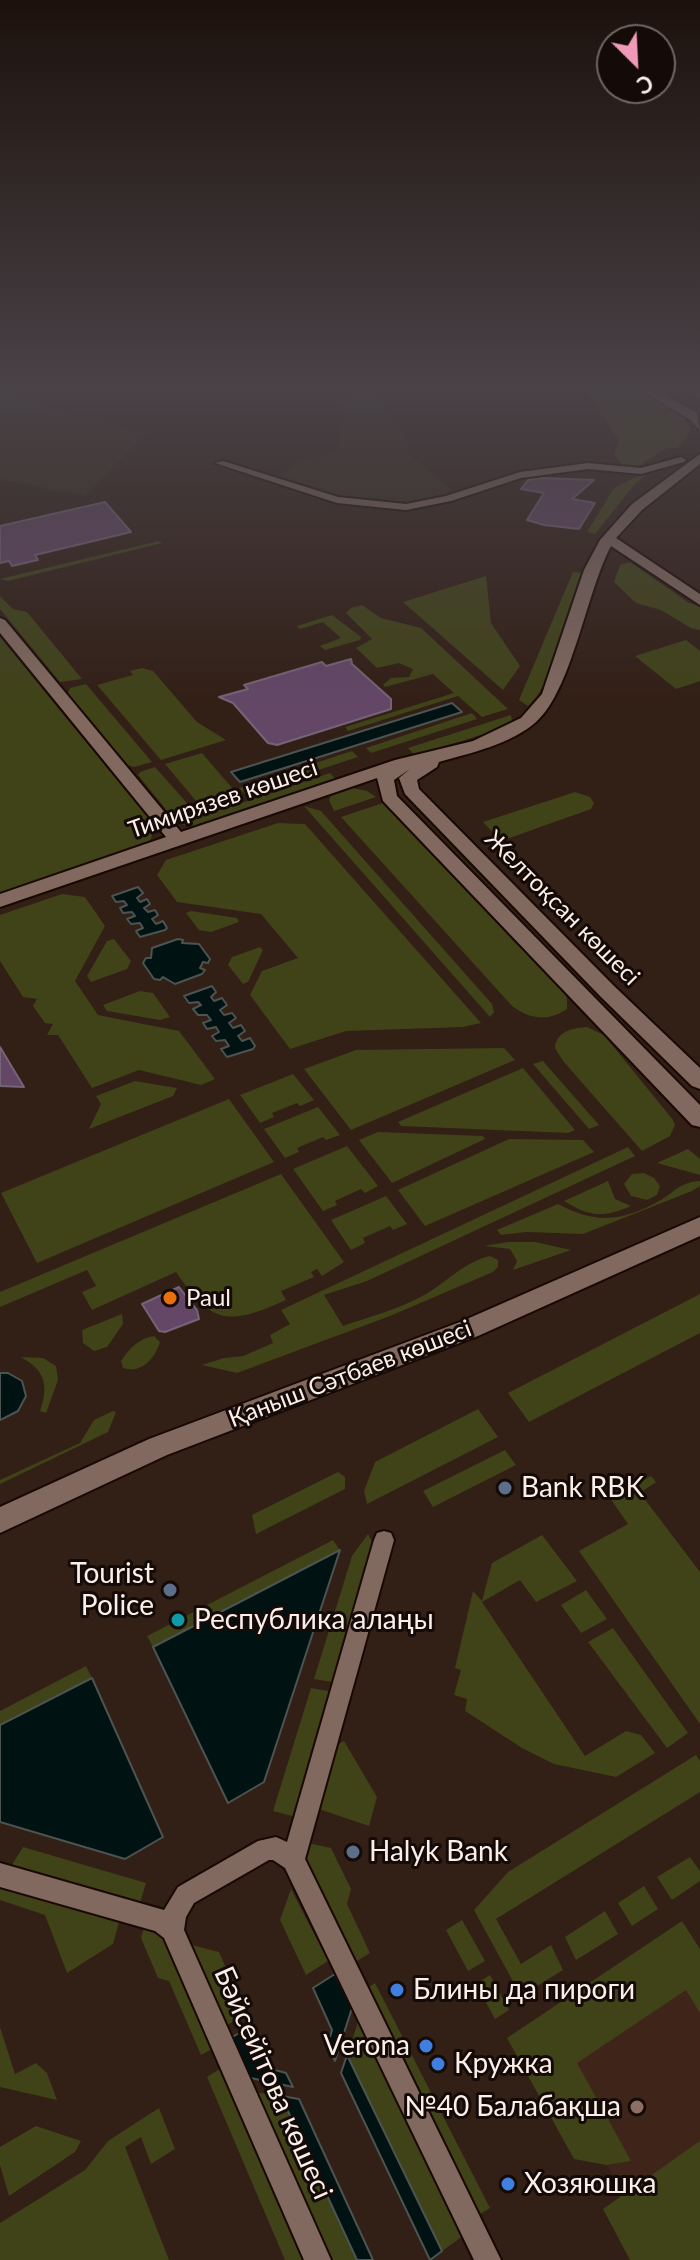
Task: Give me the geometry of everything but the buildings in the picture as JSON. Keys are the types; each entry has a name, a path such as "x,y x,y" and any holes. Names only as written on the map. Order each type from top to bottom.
{"street":[{"path":"326,496 406,507 456,496"},
{"name":"Тимирязев көшесі","path":"0,901 321,790 412,766 515,729 540,708 550,694 591,570 607,540 650,496"},
{"path":"607,540 617,543 700,601"},
{"path":"0,623 178,840"},
{"path":"389,797 385,779 412,766"},
{"name":"Желтоқсан көшесі","path":"412,766 408,778 411,790 616,1000 700,1081"},
{"path":"321,790 357,785 389,797"},
{"name":"Желтоқсан көшесі","path":"389,797 623,1038"},
{"path":"594,1009 616,1000"},
{"path":"623,1038 700,1119"},
{"path":"623,1038 700,1135"},
{"path":"677,1237 700,1213"},
{"name":"Қаныш Сәтбаев көшесі","path":"0,1520 158,1447 469,1329 700,1226"},
{"path":"293,1860 384,1540"},
{"path":"0,1875 161,1921 172,1930 180,1903 196,1888 266,1849 276,1848 293,1860 488,2260"},
{"name":"Бәйсейітова көшесі","path":"172,1930 318,2260"}],"shaded area":[{"path":"339,496 442,496 414,502"},
{"path":"452,703 462,712 240,782 231,772"},
{"path":"138,887 143,893 137,898 140,902 147,899 150,904 144,908 148,912 155,910 158,915 152,919 156,924 163,921 165,930 140,937 136,931 143,928 140,923 131,924 127,919 135,916 132,912 123,913 120,908 127,905 124,901 116,902 112,896"},
{"path":"183,940 182,943 199,944 210,959 208,963 203,962 200,968 205,970 175,984 163,977 154,979 143,963 146,958 151,958 152,948"},
{"path":"212,986 216,992 211,997 214,1001 222,998 227,1005 220,1010 224,1015 232,1013 236,1018 229,1023 233,1028 241,1025 245,1031 238,1036 242,1041 250,1038 255,1046 253,1049 227,1057 221,1049 229,1046 225,1040 216,1041 212,1036 219,1032 216,1027 207,1029 203,1023 211,1020 207,1015 198,1015 193,1009 201,1005 198,1002 189,1003 184,996"},
{"path":"0,1373 8,1373 22,1381 26,1396 18,1411 0,1420"},
{"path":"340,1550 264,1782 228,1803 153,1647"},
{"path":"92,1678 163,1837 125,1859 0,1822 0,1725"},
{"path":"335,1974 352,2008 335,2061 328,2044 332,2030 313,1988"},
{"name":"№40 Балабақша","path":"700,1981 700,2260 661,2260 540,2048"},
{"path":"251,2026 271,2069 286,2073 293,2087 246,2077 229,2039"},
{"path":"347,2055 442,2251 430,2260 341,2073"},
{"path":"281,2096 299,2099 373,2260 357,2260"}],"green space":[{"path":"609,496 625,496 595,534 587,532"},
{"path":"159,541 162,543 8,581 0,579"},
{"path":"630,562 689,603 700,606 700,630 661,610 636,603 614,582 620,565"},
{"path":"573,572 583,573 568,625 546,681 528,706 519,700"},
{"path":"486,576 491,623 520,666 503,690 403,602"},
{"path":"0,596 13,609 27,612 82,679 60,682 0,609"},
{"path":"362,605 381,618 421,628 508,709 482,717 458,696 348,731 345,727 454,693 433,674 385,687 383,685 391,678 409,677 413,669 399,663 377,668 356,648 372,639 346,613"},
{"path":"332,615 361,637 360,640 325,650 320,646 341,638 323,622 300,629 297,626"},
{"path":"0,637 153,824 152,837 144,847 0,896"},
{"path":"686,640 700,651 700,681 676,689 635,656"},
{"path":"142,668 153,671 197,722 226,740 161,760 97,685 133,675 130,671"},
{"path":"86,684 152,762 134,767 128,765 68,693 70,688"},
{"path":"472,713 477,719 371,753 366,748"},
{"path":"511,715 512,722 502,728 416,756 408,748"},
{"path":"352,751 358,757 245,794 239,788"},
{"path":"202,753 239,796 202,808 165,764"},
{"path":"155,767 194,811 173,818 138,775"},
{"path":"330,773 338,782 196,827 179,824"},
{"path":"352,788 367,791 376,797 334,811 329,800 331,796"},
{"path":"575,792 590,797 594,803 591,809 501,841 483,822"},
{"path":"383,803 564,992 567,1009 553,1016 539,1017 525,1014 512,1006 341,817"},
{"path":"304,806 321,811 492,1004 494,1012 490,1017"},
{"path":"278,823 305,824 481,1023 463,1027 346,1031 290,1049 250,995 262,971 298,958 261,914 177,902 157,875 166,860"},
{"path":"62,894 85,897 105,926 75,981 98,1015 179,1031 215,1079 201,1085 139,1070 92,1088 58,1035 47,1035 53,1024 45,1023 33,1006 37,999 23,997 0,961 0,915"},
{"path":"191,911 237,918 239,922 211,932 199,930 186,913"},
{"path":"114,939 131,961 127,969 91,982 87,976 107,941"},
{"path":"260,947 263,950 248,982 243,984 228,965 232,957"},
{"path":"140,991 153,993 170,1017 160,1020 107,1011 103,1005"},
{"path":"587,1027 604,1035 673,1120 675,1125 670,1136 642,1151 563,1061 555,1048 558,1038 571,1030"},
{"path":"504,1048 515,1060 351,1130 304,1069 356,1050"},
{"path":"543,1061 599,1125 589,1129 533,1064"},
{"path":"523,1068 575,1130 568,1133 401,1126 398,1122"},
{"path":"293,1074 314,1100 272,1113 274,1117 260,1123 240,1095"},
{"path":"135,1081 177,1088 173,1096 89,1129 101,1104 96,1096"},
{"path":"229,1099 274,1162 37,1263 1,1193"},
{"path":"318,1107 340,1135 326,1140 323,1137 297,1148 299,1152 285,1158 264,1129"},
{"path":"378,1132 483,1136 485,1139 392,1183 359,1140"},
{"path":"509,1139 583,1140 594,1152 425,1226 398,1190"},
{"path":"347,1146 378,1186 365,1193 361,1189 335,1201 337,1205 323,1211 293,1169"},
{"path":"628,1147 635,1156 367,1281 324,1295 343,1326 416,1299 481,1259 490,1256 498,1260 498,1267 493,1272 390,1316 237,1373 202,1365 243,1356 273,1343 270,1335 290,1324 281,1310"},
{"path":"688,1149 700,1159 700,1175 657,1163"},
{"path":"644,1173 654,1178 660,1186 657,1195 647,1200 631,1196 624,1184 632,1174"},
{"path":"281,1174 344,1262 322,1276 317,1269 311,1272 314,1277 281,1291 286,1300 249,1314 223,1316 200,1302 176,1272 92,1310 82,1292 96,1286 87,1270 0,1307 0,1292"},
{"path":"608,1181 615,1199 631,1206 612,1213 597,1214 564,1201"},
{"path":"700,1181 700,1186 692,1191 583,1234 526,1232 501,1235 497,1230 558,1204 598,1218 622,1216 661,1200 683,1185"},
{"path":"386,1196 407,1224 393,1230 390,1226 363,1238 365,1243 351,1250 331,1220"},
{"path":"535,1242 571,1250 513,1270 517,1261 510,1249 484,1246"},
{"path":"700,1294 700,1333 529,1422 508,1393"},
{"path":"122,1314 123,1324 107,1347 94,1351 83,1343 82,1330"},
{"path":"154,1336 160,1342 151,1359 136,1369 123,1368 121,1361 131,1348"},
{"path":"20,1357 43,1358 56,1366 58,1380 46,1413 40,1411 43,1379 35,1367"},
{"path":"478,1409 498,1437 367,1504 364,1491 375,1462"},
{"path":"116,1412 108,1432 0,1484 0,1480 80,1443 94,1420"},
{"path":"505,1450 516,1465 433,1507 423,1491"},
{"path":"338,1472 345,1477 345,1489 256,1534 252,1515"},
{"path":"651,1476 656,1482 640,1493 700,1572 700,1724 579,1551 628,1524 610,1498"},
{"path":"368,1534 375,1547 338,1683 314,1679 352,1556"},
{"path":"542,1535 577,1581 536,1602 520,1580 482,1602 585,1756 626,1731 641,1735 655,1753 616,1777 554,1764 522,1748 465,1711 467,1699 454,1695 461,1670 455,1668 473,1591 482,1601 492,1563"},
{"path":"333,1540 340,1550 153,1647 147,1636"},
{"path":"586,1590 607,1619 581,1633 561,1605"},
{"path":"613,1628 688,1733 667,1748 588,1642"},
{"path":"86,1666 92,1678 0,1725 0,1711"},
{"path":"311,1688 334,1692 296,1817 273,1811"},
{"path":"344,1741 377,1797 369,1826 313,1807 331,1749"},
{"path":"696,1755 700,1761 700,1792 496,1919 521,1964 551,1945 563,1970 521,1996 474,1910 508,1872"},
{"path":"304,1842 331,1848 351,1889 347,1904 370,1953 352,1964 304,1868"},
{"path":"23,1847 146,1883 140,1903 10,1868"},
{"path":"690,1857 700,1871 700,1881 672,1900 657,1877"},
{"path":"0,1885 119,1922 113,1944 67,1973 45,1915 0,1900"},
{"path":"644,1886 658,1909 632,1926 618,1903"},
{"path":"291,1889 328,1961 306,1975 280,1920"},
{"path":"605,1911 618,1934 576,1960 565,1937"},
{"path":"462,1920 485,1961 468,1971 446,1930"},
{"path":"682,1921 700,1949 700,2013 686,1990 577,2063 631,2161 606,2165 574,2159 507,2038"},
{"path":"144,1927 165,1936 214,2048 201,2055 169,1981 158,1978 141,1938"},
{"path":"188,1944 219,1952 246,2014 224,2027"},
{"path":"490,1975 509,2010 495,2019 476,1984"},
{"path":"375,1983 490,2208 477,2216 366,1989"},
{"path":"358,2022 463,2236 442,2251 347,2055"},
{"path":"0,2027 15,2074 36,2063 47,2073 57,2100 0,2087"},
{"path":"221,2068 304,2260 285,2260 207,2077"},
{"path":"253,2092 281,2096 357,2260 328,2260"},
{"path":"159,2108 175,2149 151,2164 141,2137 125,2147 169,2260 0,2260 0,2223 85,2170 108,2141"},
{"path":"36,2126 81,2141 75,2152 9,2196 0,2165 0,2147"},
{"path":"700,2141 700,2260 630,2260 603,2209"}],"place":[{"name":"Paul","path":"170,1298"},
{"name":"Bank RBK","path":"505,1488"},
{"name":"Tourist Police","path":"170,1590"},
{"name":"Республика алаңы","path":"178,1620"},
{"name":"Halyk Bank","path":"353,1852"},
{"name":"Блины да пироги","path":"397,1990"},
{"name":"Verona","path":"426,2046"},
{"name":"Кружка","path":"438,2064"},
{"name":"№40 Балабақша","path":"637,2107"},
{"name":"Хозяюшка","path":"508,2184"}]}
